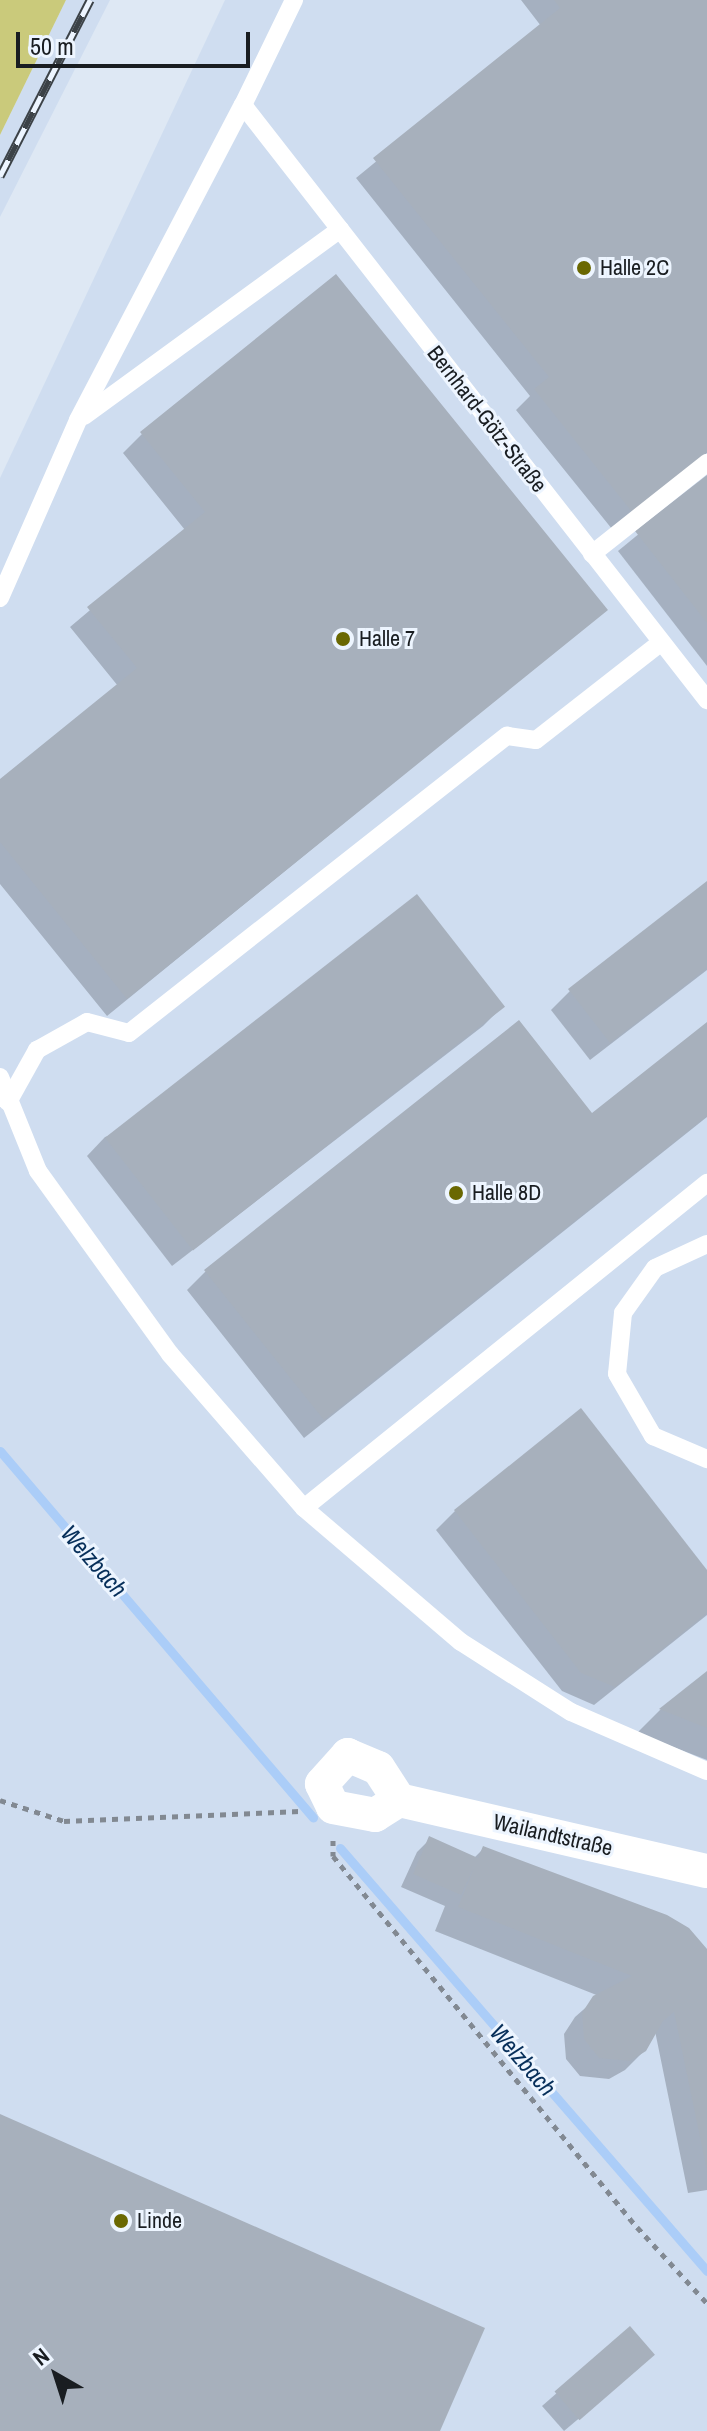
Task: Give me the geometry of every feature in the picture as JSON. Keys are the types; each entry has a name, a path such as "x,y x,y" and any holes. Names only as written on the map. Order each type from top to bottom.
{"street":[{"path":"348,1755 378,1768 399,1800 375,1815 333,1807 322,1784 348,1755"},
{"name":"Wailandtstraße","path":"399,1800 707,1871"}],"lane":[{"path":"0,598 78,420 243,105 294,0"},
{"name":"Bernhard-Götz-Straße","path":"243,105 707,700"},
{"path":"78,420 340,229"},
{"path":"592,554 707,463"},
{"path":"8,1102 37,1050 87,1022 129,1033 507,736 536,740 660,643"},
{"path":"0,1077 38,1171 170,1354 304,1508 461,1642 571,1712 707,1771"},
{"path":"304,1508 707,1183"},
{"path":"707,1244 655,1268 623,1313 617,1374 653,1436 707,1459"}],"path":[{"path":"0,1800 64,1821 277,1814"},
{"path":"333,1807 333,1856 637,2227 707,2303"}],"shaded area":[{"path":"0,0 66,0 0,135"},
{"path":"66,0 110,0 0,217 0,135"},
{"path":"225,0 707,0 707,2431 0,2431 0,478"}],"building":[{"name":"Halle 2C","path":"554,0 707,0 707,452 632,512 534,389 549,377 373,158 560,8"},
{"name":"Halle 7","path":"336,274 608,610 127,999 0,842 0,779 137,668 87,607 205,512 140,432"},
{"path":"707,475 707,623 635,531"},
{"path":"707,881 707,968 610,1043 568,989"},
{"path":"417,894 505,1007 193,1250 105,1138"},
{"name":"Halle 8D","path":"519,1020 592,1113 707,1022 707,1116 324,1420 204,1270"},
{"path":"581,1408 707,1570 707,1613 615,1687 581,1673 454,1510"},
{"path":"707,1671 707,1728 659,1709"},
{"path":"429,1836 478,1858 483,1846 667,1915 689,1928 707,1949 707,2171 674,2012 663,2021 646,2051 630,2061 599,2058 584,2039 582,2013 593,1996 632,1976 458,1907 475,1865 461,1895 413,1874"},
{"name":"Linde","path":"0,2114 485,2328 440,2431 0,2431"},
{"path":"630,2326 655,2355 579,2420 555,2392"}],"waterway":[{"name":"Welzbach","path":"0,1451 313,1817"},
{"name":"Welzbach","path":"340,1848 707,2271"}],"railway":[{"path":"0,176 90,0"}],"place":[{"name":"Halle 2C","path":"584,268"},
{"name":"Halle 7","path":"343,639"},
{"name":"Halle 8D","path":"456,1193"},
{"name":"Linde","path":"121,2221"}]}
